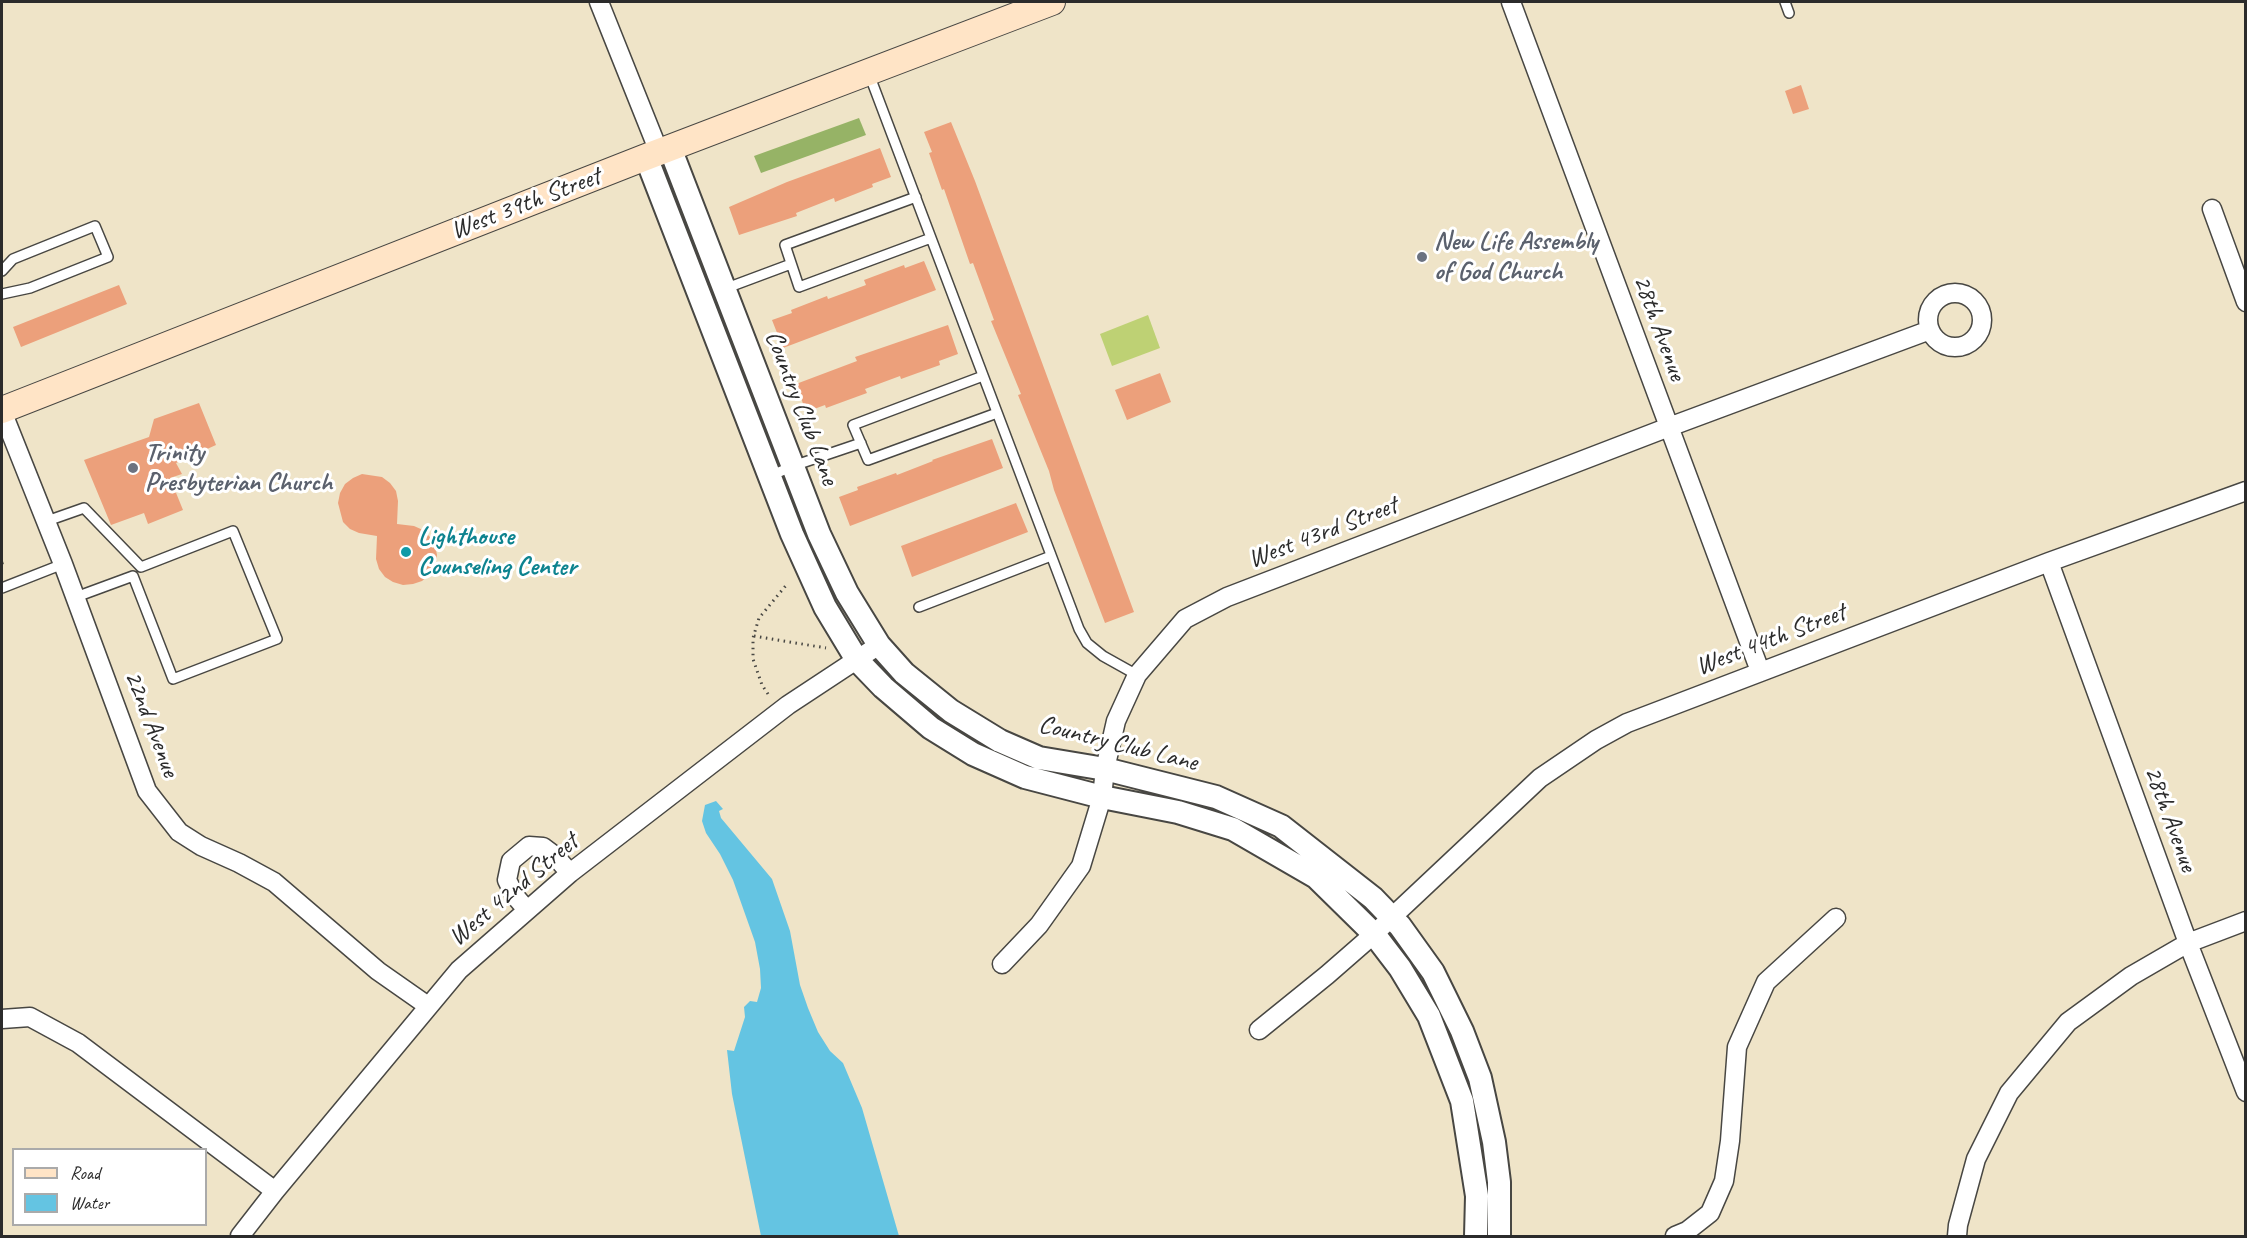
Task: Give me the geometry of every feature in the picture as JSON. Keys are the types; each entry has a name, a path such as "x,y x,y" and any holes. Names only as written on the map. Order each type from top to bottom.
{"main road":[{"name":"West 39th Street","path":"2,411 658,152 1052,2"}],"street":[{"name":"Country Club Lane","path":"599,2 658,152 792,534 825,607 857,660 883,687 931,728 973,754 1025,777 1102,797 1178,812 1233,829 1316,877 1374,934 1400,968 1429,1016 1462,1101 1477,1196 1476,1236"},
{"name":"28th Avenue","path":"1511,2 1760,671"},
{"name":"Country Club Lane","path":"658,152 724,289 819,534 842,584 879,645 904,673 951,711 1000,741 1039,758 1105,769 1216,797 1281,826 1373,898 1391,917 1433,972 1462,1031 1480,1078 1494,1142 1499,1236"},
{"path":"2212,209 2246,302"},
{"name":"West 43rd Street","path":"1002,964 1039,925 1081,866 1102,797 1105,769 1116,721 1137,675 1185,619 1227,597 1669,427 1930,330"},
{"name":"22nd Avenue","path":"2,411 47,521 147,791 179,832 201,846 274,882 378,971 428,1006"},
{"name":"West 44th Street","path":"1259,1030 1374,934 1540,777 1596,740 1627,723 2049,562 2246,491"},
{"name":"28th Avenue","path":"2049,562 2188,943 2246,1092"},
{"name":"West 42nd Street","path":"240,1236 459,970 570,873 788,705 879,645"},
{"path":"527,910 515,896 507,880 512,861 529,846 543,848 555,856 570,873"},
{"path":"1675,1236 1687,1231 1710,1213 1724,1181 1730,1141 1737,1047 1766,982 1836,918"},
{"path":"1957,1236 1976,1159 2009,1093 2068,1022 2131,976 2188,943 2246,921"},
{"path":"2,1019 30,1017 78,1043 275,1191"}],"lane":[{"path":"1785,2 1789,13"},
{"path":"868,72 1079,629 1088,643 1103,656 1137,675"},
{"path":"916,197 784,245 799,287 931,238"},
{"path":"2,271 13,259 95,226 108,257 30,288 2,294"},
{"path":"724,289 791,264"},
{"path":"983,376 853,425 868,460 997,413"},
{"path":"770,476 792,466 861,443"},
{"path":"47,521 84,508 141,567 233,531 277,639 172,679 133,576 75,597"},
{"path":"919,607 1051,556"},
{"path":"2,588 63,564"}],"path":[{"path":"768,694 762,686 753,659 754,636 759,618 788,583"},
{"path":"754,636 826,648"}],"green space":[{"path":"859,118 866,135 761,173 754,156"},
{"path":"1148,315 1160,348 1112,366 1100,334"}],"water":[{"path":"716,801 723,809 719,811 721,818 772,879 790,931 800,985 808,1008 818,1032 830,1051 843,1063 862,1108 899,1236 761,1236 732,1094 727,1050 734,1051 745,1017 744,1007 750,1001 757,1002 761,988 760,969 755,942 733,880 706,833 702,821 705,805"}],"building":[{"path":"1801,85 1809,109 1793,114 1785,91"},
{"path":"951,122 975,181 1134,612 1105,623 1054,490 1049,471 1018,395 1021,394 991,321 994,320 973,263 970,264 929,153 932,152 924,132"},
{"path":"880,148 891,177 835,202 834,198 796,213 797,216 739,235 729,207 787,182"},
{"path":"924,261 936,290 783,348 772,320 827,296 828,299 866,285 864,280 904,265 905,268"},
{"path":"119,285 127,304 21,347 13,327"},
{"path":"948,325 958,354 939,361 940,365 865,389 867,393 826,408 825,405 806,412 796,384 857,361 855,357"},
{"path":"1160,373 1171,402 1127,420 1115,390"},
{"name":"Trinity Presbyterian Church","path":"199,403 216,445 176,463 182,474 170,478 183,510 148,524 144,513 111,525 84,460 149,437 154,419"},
{"path":"992,439 1003,468 850,526 839,497 858,490 857,487 896,473 897,475"},
{"path":"362,474 382,477 390,483 396,491 398,501 397,524 414,526 423,530 435,545 437,555 435,565 422,581 403,585 385,577 376,559 377,536 359,533 350,529 343,522 338,503 340,493 345,484"},
{"path":"1016,503 1028,532 912,577 901,546"}],"place":[{"name":"New Life Assembly of God Church","path":"1422,257"},
{"name":"Trinity Presbyterian Church","path":"133,468"},
{"name":"Lighthouse Counseling Center","path":"406,552"}]}
